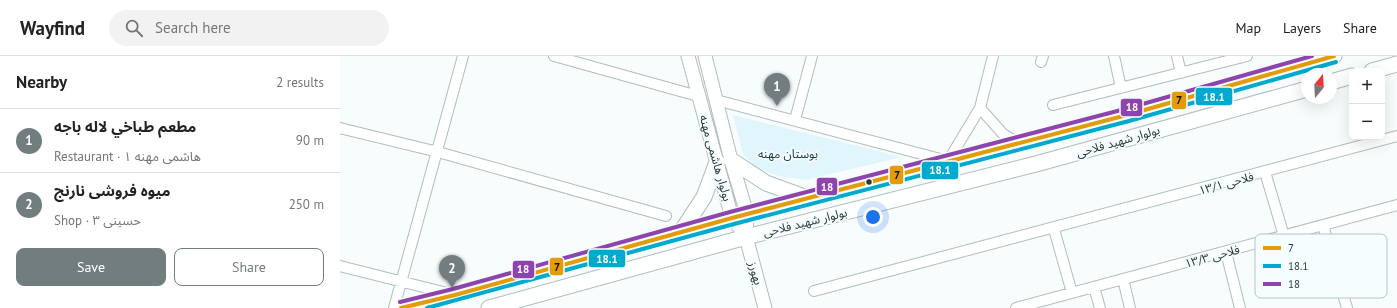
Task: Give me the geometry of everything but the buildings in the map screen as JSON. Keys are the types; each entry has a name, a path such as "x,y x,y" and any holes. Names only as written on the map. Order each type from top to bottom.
{"main road":[{"name":"بولوار شهید فلاحی","path":"401,308 455,295 807,198 1127,115 1317,58 1334,56"},
{"path":"1383,68 1397,64"},
{"path":"1337,80 1349,77"},
{"name":"بولوار شهید فلاحی","path":"489,308 746,237 1036,164 1301,90"},
{"path":"681,232 704,197 724,161 766,183 807,198"}],"street":[{"path":"394,308 400,282 438,152 463,56"},
{"path":"554,56 698,96"},
{"name":"بولوار هاشمی مهنه","path":"688,56 698,96 747,214 746,237"},
{"name":"بولوار هاشمی مهنه","path":"705,56 716,100 732,218 746,237"},
{"path":"794,120 812,56"},
{"path":"716,100 948,161 980,108 993,56"},
{"path":"1114,56 1121,88"},
{"path":"1178,56 1182,73"},
{"path":"1053,106 1247,56"},
{"path":"980,108 1003,134 1018,143"},
{"path":"340,128 438,152 666,216"},
{"name":"فلاحی ۱۳/۱","path":"814,291 1054,229 1397,136"},
{"path":"1265,172 1283,234"},
{"name":"فلاحی ۱۳/۳","path":"1291,234 1397,205"},
{"path":"1323,225 1326,234"},
{"path":"1054,229 1072,293"},
{"name":"بهورز","path":"746,237 765,308"},
{"name":"فلاحی ۱۳/۳","path":"1016,308 1255,244"},
{"path":"1226,252 1240,308"},
{"path":"340,266 455,295"},
{"path":"1123,279 1130,308"},
{"path":"1094,287 1100,308"},
{"path":"1344,298 1347,308"}],"green space":[{"name":"بوستان مهنه","path":"733,115 902,157 805,180 779,176 764,171 751,163 743,154"}],"transit line":[{"name":"18","path":"400,302 453,289 730,212 1125,109 1312,56"},
{"name":"7","path":"401,308 455,295 732,218 1127,115 1334,56"},
{"name":"18.1","path":"427,308 734,224 1129,121 1336,62"}],"place":[{"name":"مطعم طباخي لاله باجه","path":"777,106"},
{"name":"میوه فروشی نارنج","path":"452,288"}]}
